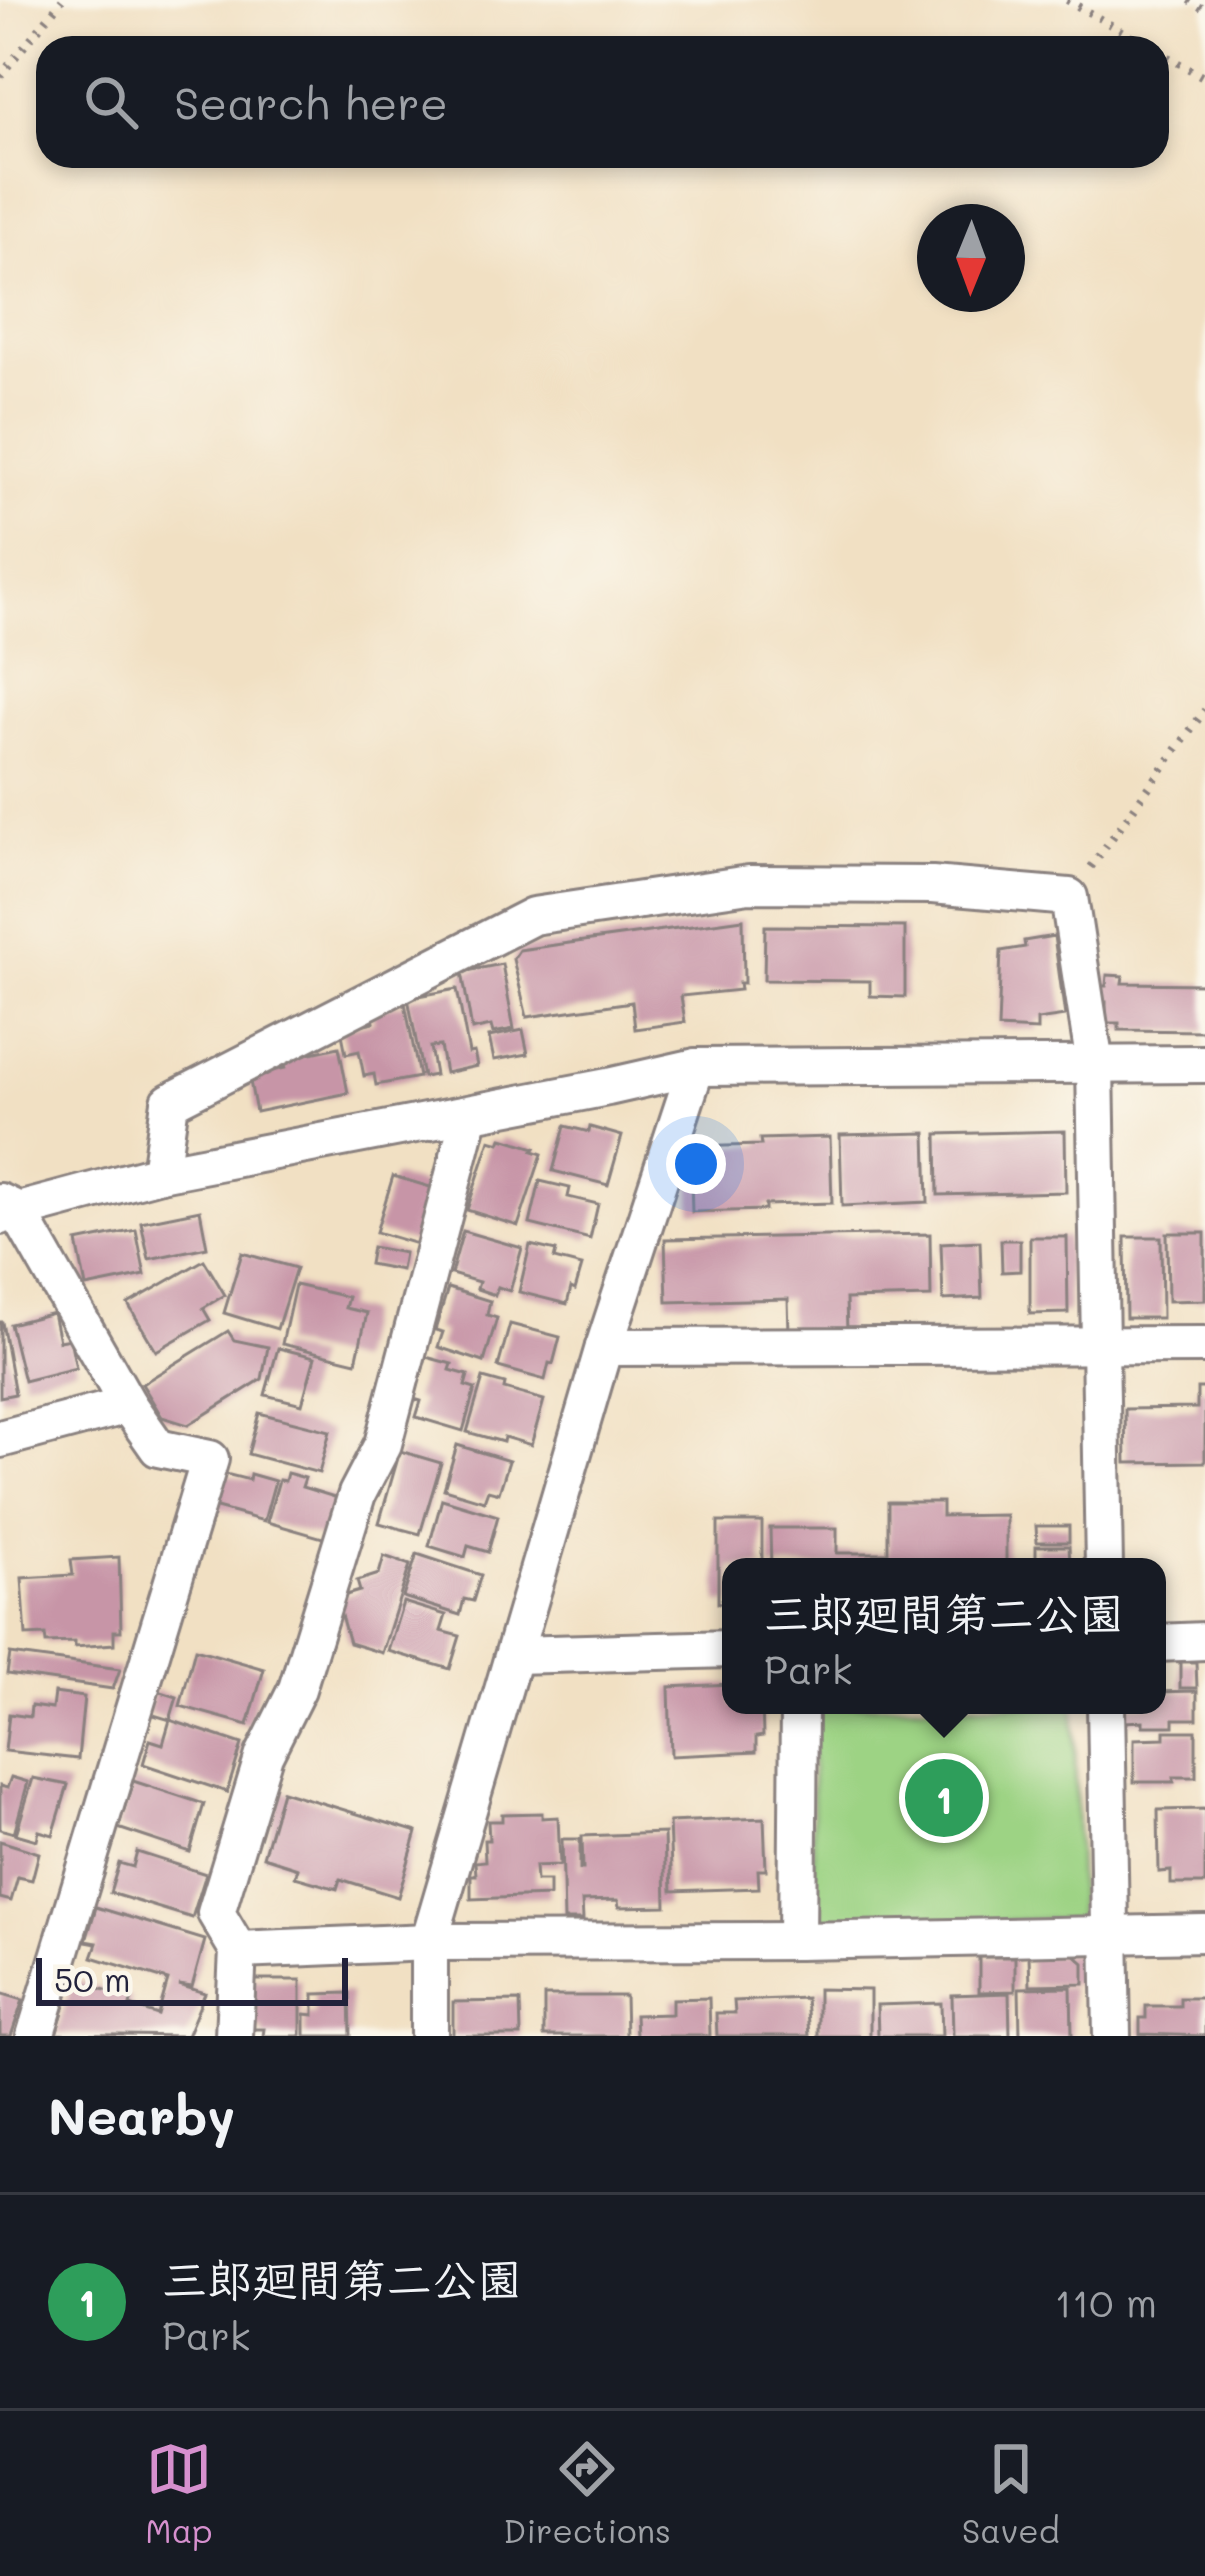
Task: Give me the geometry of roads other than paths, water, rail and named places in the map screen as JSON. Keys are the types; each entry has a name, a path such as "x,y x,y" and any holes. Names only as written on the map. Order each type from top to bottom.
{"street":[{"path":"160,1173 170,1102 533,916 748,884 932,885 1069,897 1095,1065 1104,1558"},
{"path":"35,2036 209,1459 158,1448 6,1210 160,1173 696,1067 1205,1064"},
{"path":"428,2036 429,1942 604,1347 696,1067"},
{"path":"234,2036 238,1950 217,1913 264,1755 297,1688 357,1494 383,1444 470,1114"},
{"path":"604,1347 1205,1345"},
{"path":"0,1438 128,1405"},
{"path":"1166,1643 1205,1641"},
{"path":"514,1655 722,1648"},
{"path":"797,1941 799,1714"},
{"path":"1106,1714 1112,2036"},
{"path":"238,1950 429,1942 1205,1933"}],"place":[{"name":"三郎廻間第二公園","path":"944,1798"}]}
